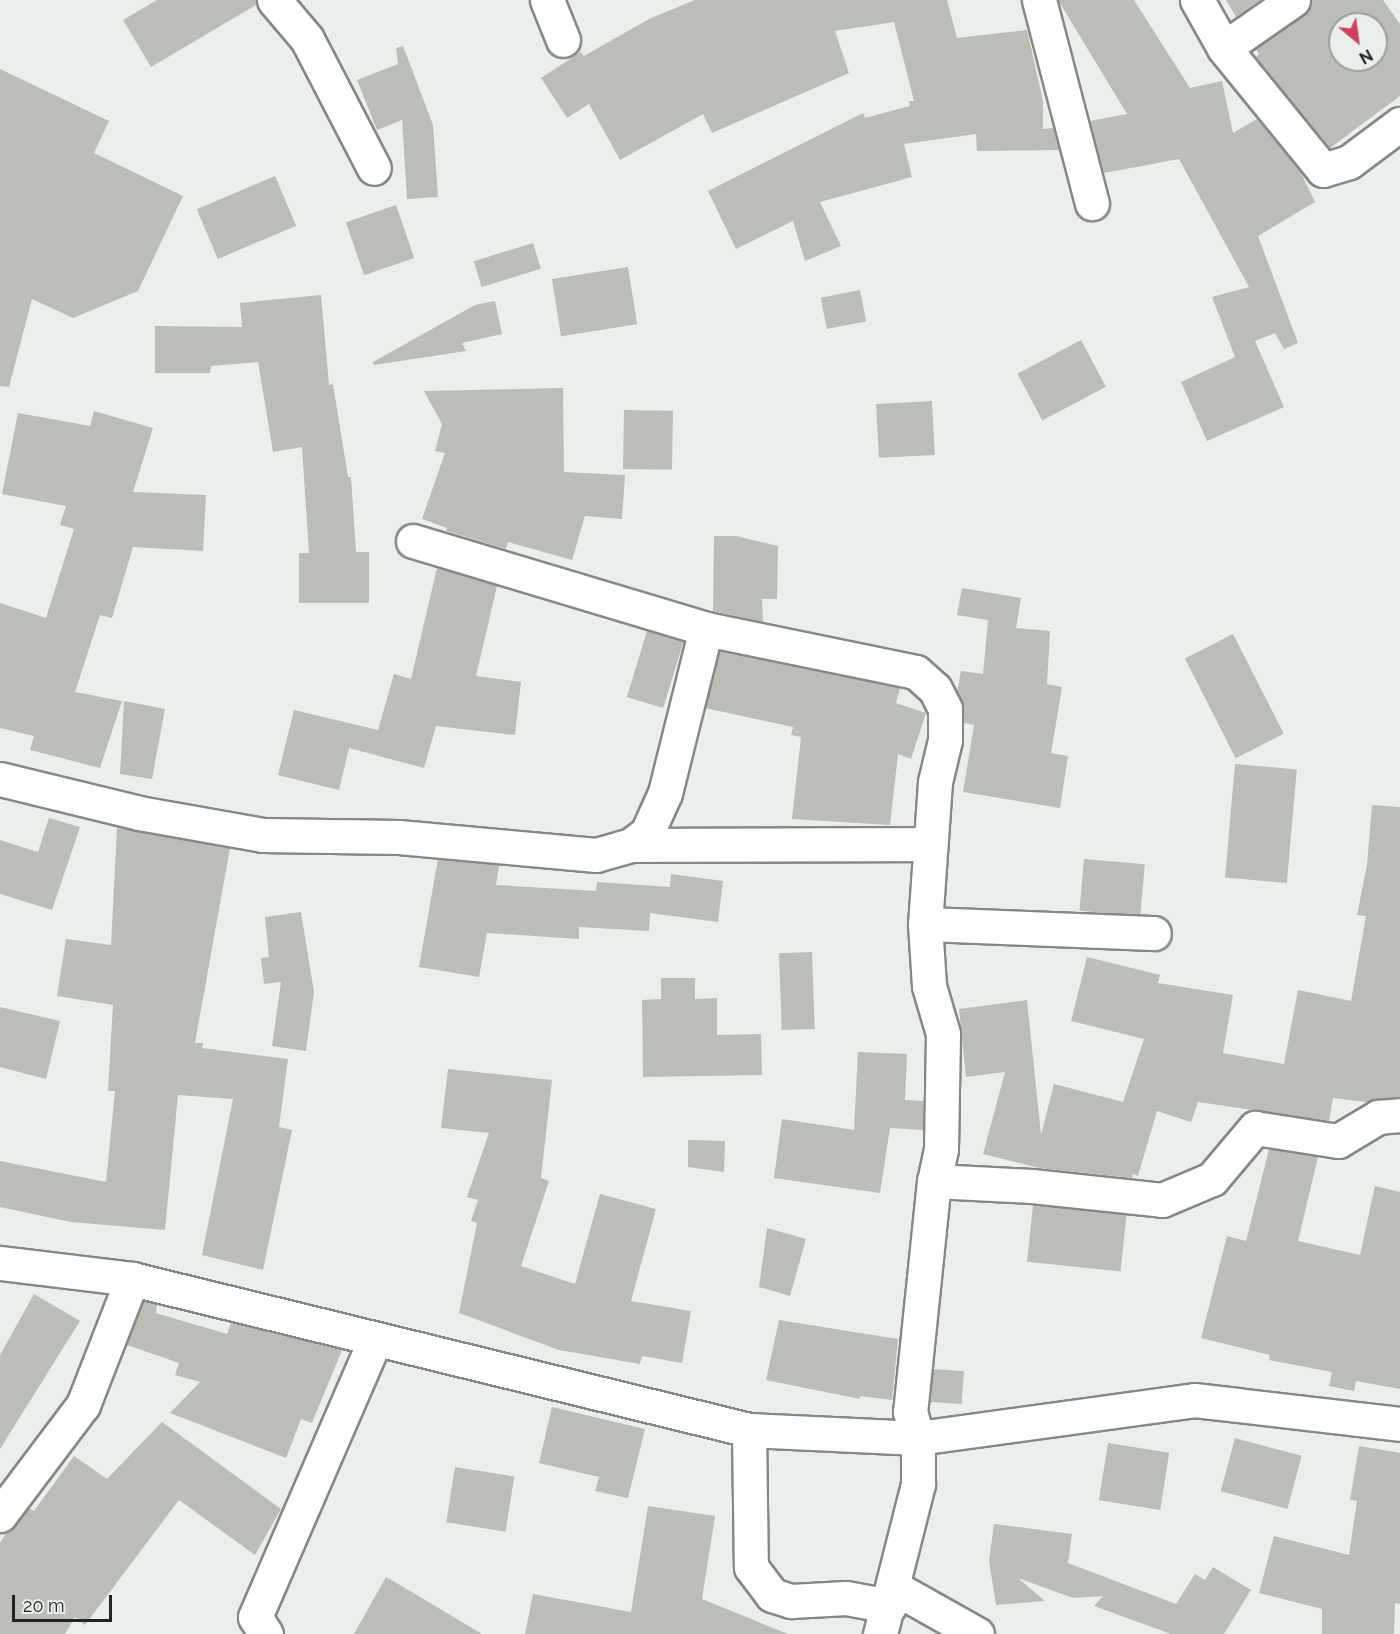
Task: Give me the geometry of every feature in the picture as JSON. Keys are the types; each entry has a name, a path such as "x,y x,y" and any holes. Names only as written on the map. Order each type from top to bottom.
{"street":[{"path":"274,0 307,39 374,168"},
{"path":"547,0 563,40"},
{"path":"1039,0 1092,203"},
{"path":"1197,0 1224,48 1323,170 1349,162 1400,124"},
{"path":"1224,48 1293,0"},
{"path":"413,541 706,629 795,650 879,662 916,672 934,689 945,709 945,740 935,782 925,924 929,986 943,1034 942,1149 934,1181 910,1412 918,1438 918,1484 888,1609"},
{"path":"630,845 647,833 665,793 706,629"},
{"path":"0,779 139,813 263,835 399,837 596,855 630,845 930,844"},
{"path":"925,924 1154,933"},
{"path":"934,1181 1032,1186 1162,1200 1212,1179 1255,1128 1338,1141 1378,1117 1400,1115"},
{"path":"0,1263 132,1279 749,1430 918,1438 1194,1400 1400,1424"},
{"path":"0,1515 83,1405 132,1279"},
{"path":"266,1634 255,1617 375,1340"},
{"path":"749,1430 751,1567 772,1594 791,1601 846,1598 977,1634"}],"building":[{"path":"157,0 256,0 256,5 151,67 123,20"},
{"path":"695,0 947,0 957,38 1027,30 1043,101 1043,129 1053,128 1059,150 977,151 976,134 904,144 912,177 820,202 841,246 805,261 793,221 736,249 708,191 863,113 865,118 910,106 909,101 914,101 894,22 835,31 849,73 712,133 703,114 620,160 589,104 567,118 541,78 581,52 584,56 649,19"},
{"path":"1058,0 1134,0 1190,88 1222,81 1233,133 1257,119 1301,173 1315,202 1258,236 1298,343 1284,349 1275,333 1255,341 1284,407 1207,441 1181,382 1235,357 1212,297 1249,287 1179,159 1104,173 1090,121 1127,114"},
{"path":"1226,0 1260,0 1236,17"},
{"path":"1311,0 1383,0 1400,24 1400,96 1330,148 1256,57 1259,54 1256,49 1304,15"},
{"path":"403,46 433,125 438,197 407,199 402,120 377,130 357,80 398,64 396,48"},
{"path":"0,69 109,121 94,153 183,196 138,291 73,318 32,299 9,387 0,386"},
{"path":"275,176 296,226 218,259 197,209"},
{"path":"396,205 414,258 364,275 346,222"},
{"path":"533,243 541,269 482,287 474,261"},
{"path":"628,267 637,324 561,336 552,279"},
{"path":"860,290 866,321 827,329 821,298"},
{"path":"321,295 329,385 333,384 348,477 351,477 356,552 369,552 369,603 299,603 299,553 309,553 302,447 273,452 258,362 211,366 210,373 155,373 155,326 242,327 240,303"},
{"path":"495,301 502,334 462,343 466,351 374,365 373,362 475,305"},
{"path":"1081,340 1106,387 1042,421 1017,374"},
{"path":"563,388 564,472 625,475 622,519 585,516 572,560 508,542 506,549 446,531 447,528 422,519 445,453 435,451 442,424 424,391"},
{"path":"932,401 935,455 879,458 876,404"},
{"path":"624,410 673,411 672,470 623,469"},
{"path":"94,411 153,428 133,492 206,495 203,551 133,547 112,618 100,615 75,692 122,701 100,768 30,750 34,736 0,728 0,603 46,618 74,529 60,525 66,506 2,494 18,413 90,426"},
{"path":"714,536 736,536 778,546 777,599 762,599 763,622 713,611"},
{"path":"437,568 497,586 476,676 521,682 515,735 436,726 424,768 349,748 339,790 278,775 294,710 378,730 394,674 411,679"},
{"path":"962,588 1021,598 1016,628 1050,631 1047,684 1062,687 1051,753 1068,756 1060,808 963,792 974,725 964,723 957,692 961,671 983,674 988,620 957,615"},
{"path":"647,631 683,642 663,708 627,697"},
{"path":"1233,634 1284,734 1236,758 1185,659"},
{"path":"720,651 900,688 896,703 926,713 911,759 898,754 890,825 792,819 801,737 791,735 793,727 705,708"},
{"path":"124,701 165,709 152,779 120,774"},
{"path":"1235,764 1297,769 1287,883 1225,878"},
{"path":"1372,805 1400,807 1400,1097 1366,1102 1333,1098 1329,1121 1198,1102 1191,1122 1157,1111 1138,1176 1133,1174 1132,1178 1039,1168 983,1154 1005,1072 966,1077 959,1009 1027,1000 1041,1135 1054,1084 1123,1102 1144,1039 1071,1021 1087,957 1160,975 1158,983 1233,995 1223,1053 1284,1064 1298,990 1351,1001 1366,916 1357,915 1367,865"},
{"path":"49,818 80,827 52,910 0,894 0,840 38,852"},
{"path":"117,828 230,848 195,1043 203,1043 202,1048 288,1059 279,1127 292,1130 263,1270 202,1255 233,1099 178,1095 165,1230 71,1222 0,1207 0,1161 106,1182 115,1091 108,1091 113,1005 57,996 66,939 111,945"},
{"path":"438,859 499,865 496,885 596,891 597,882 670,887 671,874 723,881 718,922 650,913 649,931 579,927 579,939 487,933 479,977 419,967"},
{"path":"1084,859 1145,864 1140,916 1079,911"},
{"path":"301,912 314,992 306,1051 272,1046 281,982 264,984 261,958 269,957 265,917"},
{"path":"812,952 815,1029 782,1030 779,953"},
{"path":"661,978 695,978 695,999 717,998 717,1035 761,1034 762,1075 643,1077 642,1000 661,999"},
{"path":"0,1007 60,1021 46,1079 0,1067"},
{"path":"858,1052 907,1054 905,1100 923,1101 923,1130 890,1128 880,1193 774,1178 782,1119 854,1130"},
{"path":"448,1069 552,1080 541,1178 549,1181 521,1266 575,1284 600,1194 656,1209 631,1301 691,1311 682,1363 642,1356 640,1364 559,1350 459,1313 477,1223 471,1221 478,1200 467,1197 489,1133 441,1128"},
{"path":"688,1140 725,1141 724,1172 688,1167"},
{"path":"1269,1149 1318,1157 1298,1241 1360,1255 1375,1186 1400,1192 1400,1389 1356,1381 1354,1391 1329,1386 1332,1372 1269,1360 1270,1355 1201,1338 1227,1236 1246,1241"},
{"path":"1033,1205 1126,1215 1121,1272 1027,1262"},
{"path":"767,1228 806,1239 790,1296 759,1287"},
{"path":"34,1294 80,1321 0,1449 0,1355"},
{"path":"144,1301 157,1304 156,1313 227,1334 231,1323 342,1350 312,1423 301,1419 286,1458 170,1413 200,1382 175,1375 179,1363 127,1345"},
{"path":"779,1320 898,1339 892,1400 860,1396 860,1399 766,1380"},
{"path":"933,1369 964,1371 962,1404 931,1402"},
{"path":"552,1407 645,1429 628,1498 595,1491 599,1477 539,1463"},
{"path":"162,1422 281,1509 255,1555 179,1500 85,1625 75,1617 65,1634 0,1634 0,1543 6,1533 29,1508 34,1511 74,1456 107,1479"},
{"path":"1235,1438 1302,1456 1287,1509 1221,1491"},
{"path":"1108,1443 1169,1453 1160,1510 1099,1500"},
{"path":"1359,1446 1400,1453 1400,1604 1395,1603 1394,1634 1322,1634 1322,1609 1259,1593 1274,1536 1349,1555 1357,1501 1350,1500"},
{"path":"455,1467 514,1476 506,1532 446,1522"},
{"path":"648,1506 715,1516 702,1599 788,1634 525,1634 533,1594 631,1612"},
{"path":"994,1524 1072,1534 1068,1563 1176,1604 1195,1574 1205,1580 1213,1567 1251,1590 1224,1634 1171,1634 1094,1606 1103,1596 1073,1598 1018,1578 1045,1601 996,1605 989,1561"},
{"path":"386,1577 400,1585 482,1634 354,1634"}]}
